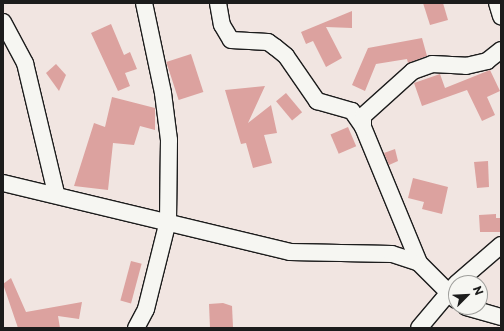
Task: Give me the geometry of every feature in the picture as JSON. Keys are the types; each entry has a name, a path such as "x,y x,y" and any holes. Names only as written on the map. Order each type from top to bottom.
{"street":[{"path":"136,328 148,303 168,221 168,133 164,93 144,3"},
{"path":"218,3 222,25 231,40 268,42 286,56 317,101 352,110 363,127 419,263"},
{"path":"497,3 501,16"},
{"path":"3,22 25,63 56,193"},
{"path":"363,127 363,116 413,71 432,64 457,67 486,61 501,50"},
{"path":"3,183 56,193 168,221 211,235 290,252 392,254 419,263 448,285"},
{"path":"469,275 501,245"},
{"path":"419,328 448,296"},
{"path":"488,314 501,318"}],"building":[{"path":"423,3 443,3 448,20 430,25"},
{"path":"352,11 352,28 326,27 342,58 326,67 313,41 306,44 301,32"},
{"path":"111,24 124,55 130,52 137,69 125,73 130,86 118,91 91,33"},
{"path":"422,38 427,56 408,63 407,59 376,64 365,91 352,85 368,48"},
{"path":"191,54 203,92 179,100 166,62"},
{"path":"56,64 66,75 59,91 46,73"},
{"path":"490,70 500,91 487,97 495,115 482,121 467,90 422,106 414,83 440,74 445,88"},
{"path":"265,86 248,123 271,105 277,133 264,135 272,163 253,168 246,143 241,144 225,90"},
{"path":"286,93 302,112 292,121 276,101"},
{"path":"112,97 155,108 155,130 140,126 134,145 113,143 108,190 74,186 94,123 105,127"},
{"path":"348,127 356,146 339,154 331,134"},
{"path":"395,149 398,161 389,165 384,153"},
{"path":"488,161 489,187 477,188 474,162"},
{"path":"413,178 448,187 442,214 422,209 424,202 408,198"},
{"path":"496,214 496,218 501,218 501,232 480,232 479,215"},
{"path":"131,261 142,264 131,303 120,301"},
{"path":"11,278 26,312 82,302 79,319 58,316 60,328 18,328 3,284"},
{"path":"223,303 232,306 233,327 210,328 209,304"}]}
